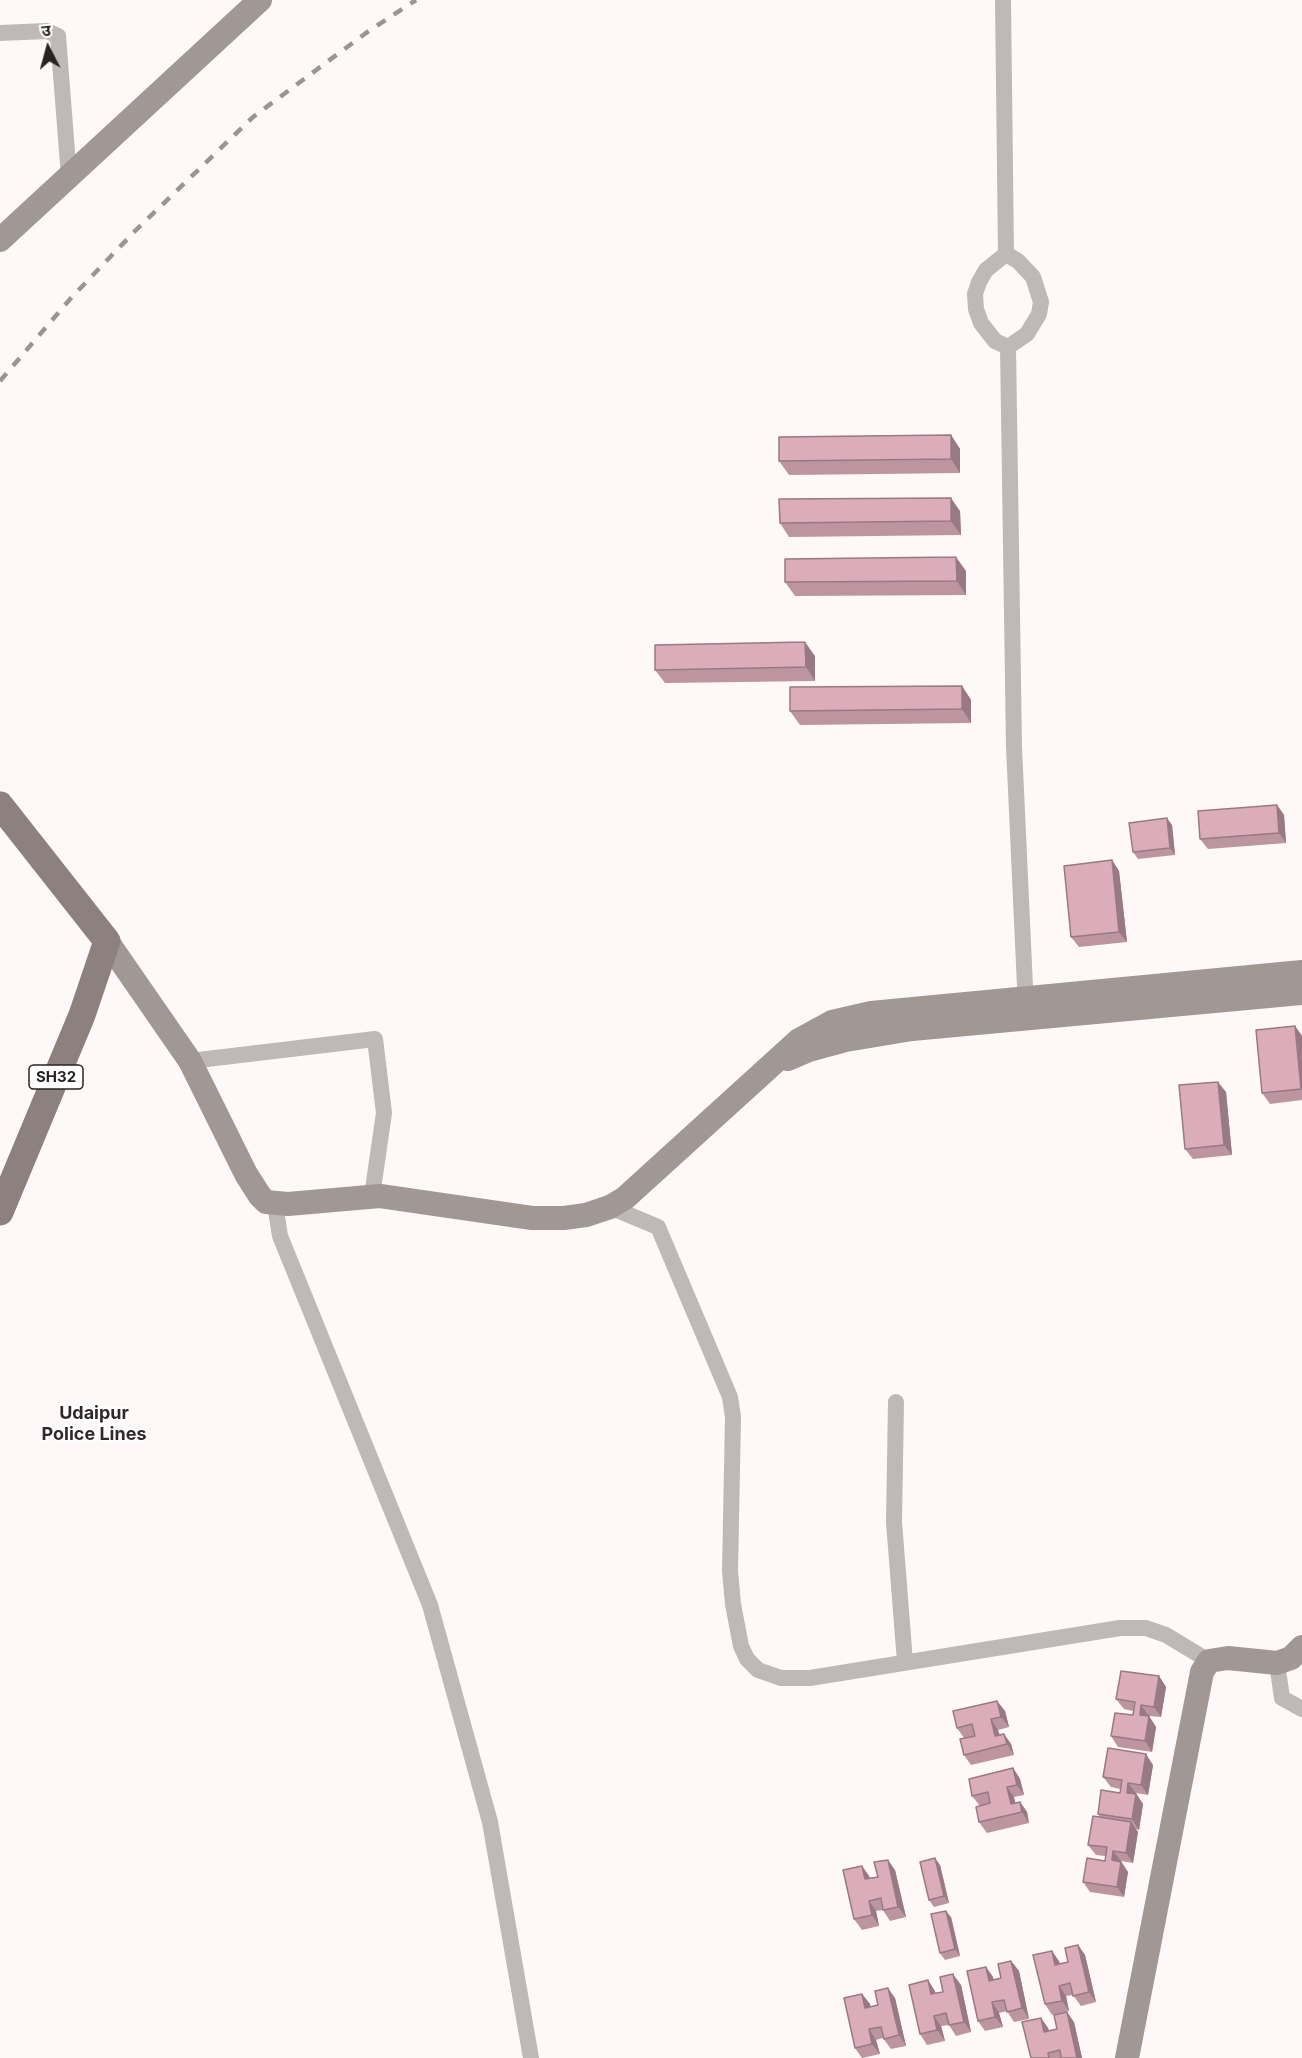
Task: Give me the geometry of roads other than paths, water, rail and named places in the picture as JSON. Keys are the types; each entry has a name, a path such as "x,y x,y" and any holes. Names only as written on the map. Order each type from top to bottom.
{"main road":[{"path":"0,805 107,941"},
{"name":"SH32","path":"0,1212 82,1015 107,941"}],"street":[{"path":"0,240 260,0"},
{"path":"1003,0 1006,254"},
{"path":"0,33 47,31 58,36 69,177"},
{"path":"1006,254 1018,261 1034,277 1041,302 1039,314 1026,334 1008,347"},
{"path":"1006,254 986,270 975,294 976,309 981,323 994,341 1008,347"},
{"path":"1008,347 1014,747 1026,1008"},
{"path":"107,941 190,1061 246,1174 266,1202 275,1204 372,1196 389,1197 532,1218 586,1215 610,1207 625,1198 798,1040 813,1030 852,1016 1302,993"},
{"path":"1026,1008 1302,972"},
{"path":"190,1061 375,1039 384,1113 372,1196"},
{"path":"275,1204 280,1236 430,1605 490,1822 531,2058"},
{"path":"610,1207 658,1227 730,1397 733,1417 730,1571 741,1646 747,1659 758,1670 770,1676 795,1679 1120,1628 1146,1629 1166,1635 1209,1661 1228,1658 1277,1663 1291,1658 1302,1647"},
{"path":"896,1402 894,1522 905,1662"},
{"path":"1127,2058 1198,1685 1209,1661"},
{"path":"1277,1663 1282,1698 1302,1709"}],"railway":[{"path":"0,381 71,298 135,231 253,117 366,33 416,0"}],"district":[{"name":"Udaipur Police Lines","path":"94,1424"}]}
